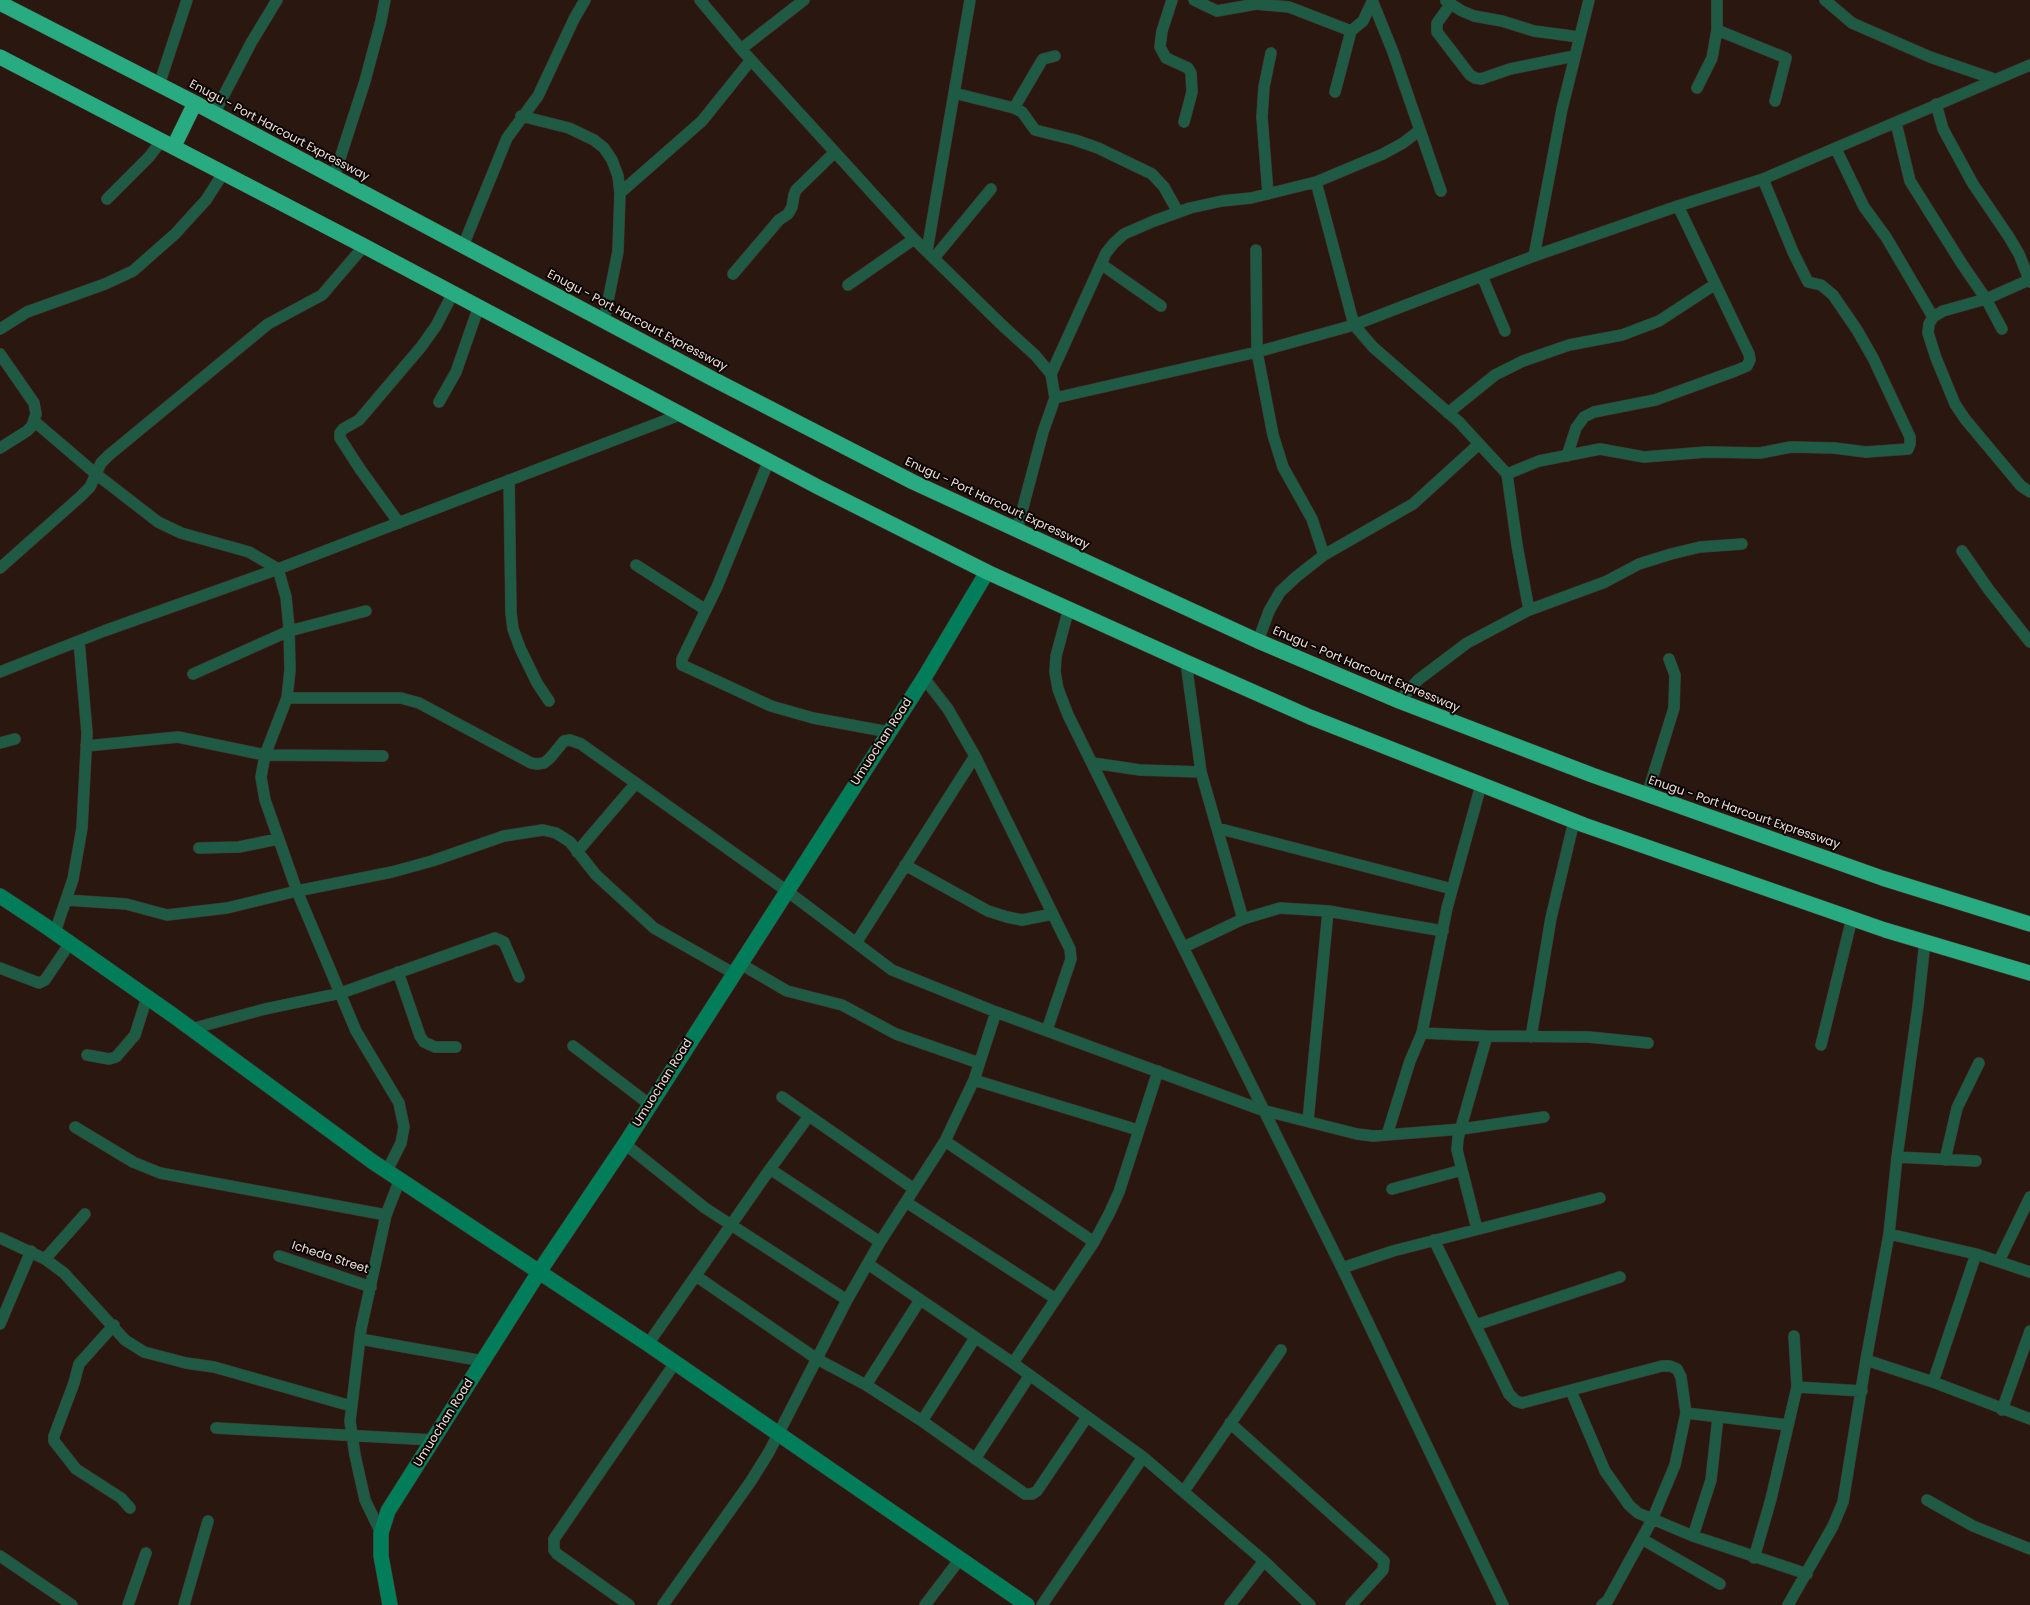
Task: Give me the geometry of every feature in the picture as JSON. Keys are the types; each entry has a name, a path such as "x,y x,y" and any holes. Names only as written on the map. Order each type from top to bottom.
{"highway":[{"name":"Enugu - Port Harcourt Expressway","path":"0,3 195,103 604,321 913,482 1258,642 1399,701 1647,795 1882,878 2030,924"},
{"path":"0,57 224,172 768,460 987,572 1186,662 1310,717 1574,821 1726,876 1852,918 2030,973"},
{"path":"168,143 195,103"}],"main road":[{"name":"Umuochan Road","path":"390,1605 381,1556 381,1532 388,1511 539,1272 625,1144 736,968 924,678 987,572"},
{"path":"0,896 55,932 386,1170 648,1344 1027,1605"}],"street":[{"path":"160,85 186,0"},
{"path":"214,114 251,43 277,0"},
{"path":"334,177 365,82 385,0"},
{"path":"463,246 507,138 521,116 538,96 574,19 585,0"},
{"path":"700,0 741,49 914,239 1035,355 1051,374 1055,398 1017,530"},
{"path":"741,49 804,0"},
{"path":"931,255 954,93 970,0"},
{"path":"1172,0 1162,31 1160,47 1166,58 1188,68 1191,73 1192,92 1184,122"},
{"path":"1194,0 1217,11 1256,4 1290,7 1352,31"},
{"path":"1534,256 1562,109 1589,0"},
{"path":"1697,88 1712,58 1717,30 1717,0"},
{"path":"1825,0 1852,23 1930,57 1994,79"},
{"path":"1335,92 1352,31 1363,22 1372,1"},
{"path":"1372,1 1382,24 1441,191"},
{"path":"1574,56 1510,69 1481,79 1475,78 1470,75 1437,32 1436,23 1447,3 1474,16 1502,21 1522,29 1579,37"},
{"path":"1363,22 1382,24"},
{"path":"1717,30 1785,56 1786,60 1775,101"},
{"path":"1268,194 1262,117 1264,87 1271,53"},
{"path":"1014,108 1043,59 1055,56"},
{"path":"620,192 702,121 751,60"},
{"path":"1055,398 1258,352 1354,325 1534,256 1678,206 1764,179 2030,65"},
{"path":"954,93 1014,108 1022,112 1035,130 1098,148 1152,174 1164,187 1178,212"},
{"path":"1936,104 1943,129 1973,184 2019,254 2030,281 1986,299 1943,311 1933,317 1929,324 1930,342 1955,404 1965,419 2021,486 2030,492"},
{"path":"521,116 569,128 594,140 612,160 618,176 620,192 618,251 604,321"},
{"path":"1896,123 1910,181 1986,299 2002,329"},
{"path":"1051,374 1101,264 1114,243 1124,234 1178,212 1222,201 1251,198 1316,182 1383,154 1403,143 1420,130"},
{"path":"107,199 168,143"},
{"path":"1836,149 1864,207 1886,237 1933,317"},
{"path":"733,274 779,220 788,214 792,207 796,190 835,152"},
{"path":"0,329 27,312 105,284 133,271 175,234 206,200 224,172"},
{"path":"1508,474 1539,461 1600,449 1644,457 1707,452 1760,453 1791,447 1834,448 1866,452 1908,449 1910,437 1873,358 1857,330 1833,295 1821,285 1808,282 1793,252 1764,179"},
{"path":"1316,182 1354,325 1373,347 1448,413 1508,474 1516,545 1529,610"},
{"path":"931,255 991,189"},
{"path":"1567,456 1576,428 1584,416 1655,400 1747,366 1750,360 1749,354 1714,285 1678,206"},
{"path":"848,285 914,239"},
{"path":"0,568 90,487 101,463 109,455 268,324 322,295 364,246"},
{"path":"1256,250 1258,352 1272,435 1283,467 1312,520 1324,555"},
{"path":"1101,264 1161,306"},
{"path":"1482,276 1505,331"},
{"path":"1448,413 1495,375 1523,361 1569,345 1622,335 1660,321 1714,285"},
{"path":"400,523 360,469 340,438 340,433 343,429 359,420 421,346 436,326 453,293"},
{"path":"439,402 456,372 479,306"},
{"path":"0,354 34,403 36,414 27,432 0,448"},
{"path":"0,672 400,523 682,414"},
{"path":"34,421 96,474 158,522 169,528 249,552 278,569 286,597 290,670 287,698 265,755 261,777 265,800 297,891 342,993 356,1031 395,1094 402,1114 404,1126 401,1143 386,1170"},
{"path":"1258,642 1269,611 1280,592 1296,577 1324,555 1412,504 1479,444"},
{"path":"768,460 706,610 682,659 682,665 771,706 813,718 889,732"},
{"path":"509,480 511,613 513,629 533,675 549,701"},
{"path":"1399,701 1418,680 1467,643 1529,610 1605,582 1639,564 1671,554 1700,548 1742,544"},
{"path":"1962,551 1988,590 2030,642"},
{"path":"636,565 706,610"},
{"path":"1069,608 1056,656 1055,672 1058,689 1068,715 1184,947 1262,1110 1342,1268 1503,1605"},
{"path":"193,674 289,632 366,611"},
{"path":"55,932 73,879 82,828 87,733 79,641"},
{"path":"1647,795 1674,708 1675,675 1669,659"},
{"path":"1186,662 1201,772 1243,919"},
{"path":"924,678 948,709 975,756 1070,949 1071,959 1047,1030"},
{"path":"287,698 401,698 419,703 531,763 544,763 564,741 570,740 581,744 787,891 892,970 996,1012 1262,1110 1357,1134 1387,1135 1462,1129 1544,1117"},
{"path":"86,746 178,737 265,755 383,756"},
{"path":"0,743 15,739"},
{"path":"856,943 975,756"},
{"path":"1093,763 1140,770 1201,772"},
{"path":"577,852 636,783"},
{"path":"1387,1135 1410,1061 1422,1033 1452,889 1481,785"},
{"path":"1531,1037 1550,918 1574,821"},
{"path":"1217,828 1452,889"},
{"path":"66,900 126,904 172,915 227,908 297,891 392,872 432,861 504,836 543,830 556,834 570,842 596,875 654,928 787,991 842,1005 896,1034 979,1063"},
{"path":"199,848 239,846 278,839"},
{"path":"905,865 988,911 1022,920 1053,914"},
{"path":"1184,947 1243,919 1280,908 1328,911 1443,931"},
{"path":"1308,1121 1328,911"},
{"path":"1821,1046 1852,918"},
{"path":"191,1029 265,1009 342,993 495,938 504,942 519,977"},
{"path":"1788,1605 1833,1526 1843,1502 1889,1234 1925,941"},
{"path":"0,968 39,983 45,980 70,943"},
{"path":"398,972 420,1036 424,1042 435,1047 456,1047"},
{"path":"87,1055 109,1059 116,1056 135,1035 147,998"},
{"path":"663,1605 751,1480 779,1434 847,1300 880,1242 944,1141 974,1080 996,1012"},
{"path":"1422,1033 1589,1037 1648,1043"},
{"path":"1477,1229 1457,1150 1458,1138 1487,1036"},
{"path":"573,1046 649,1104"},
{"path":"1945,1160 1957,1108 1978,1063"},
{"path":"1013,1363 1094,1242 1119,1192 1158,1071"},
{"path":"974,1080 1138,1130"},
{"path":"782,1097 914,1189"},
{"path":"648,1344 730,1225 809,1116"},
{"path":"75,1127 133,1162 160,1173 386,1215"},
{"path":"944,1141 1094,1242"},
{"path":"625,1144 685,1194 847,1300"},
{"path":"1897,1157 1976,1161"},
{"path":"770,1169 880,1242"},
{"path":"1392,1189 1462,1170"},
{"path":"381,1532 365,1500 350,1422 360,1339 386,1215 400,1179"},
{"path":"1999,1262 2030,1196"},
{"path":"1342,1268 1393,1251 1600,1198"},
{"path":"906,1202 1056,1299"},
{"path":"46,1259 85,1214"},
{"path":"1889,1234 1976,1254 2030,1272"},
{"path":"0,1238 46,1259 64,1273 114,1325 125,1340 144,1352 186,1363 214,1367 351,1406"},
{"path":"1434,1240 1509,1394 1516,1401 1522,1403 1662,1366 1670,1366 1677,1369 1681,1377 1686,1413 1675,1465 1652,1520 1607,1603"},
{"path":"0,1324 31,1251"},
{"path":"1933,1382 1976,1254"},
{"name":"Icheda Street","path":"279,1256 371,1287"},
{"path":"868,1264 1013,1363 1143,1457 1184,1490 1310,1605"},
{"path":"696,1276 817,1359 866,1385 922,1421 1025,1494 1032,1494 1037,1491 1087,1417"},
{"path":"1476,1325 1620,1277"},
{"path":"866,1385 920,1300"},
{"path":"114,1325 79,1364 74,1383 54,1436 54,1441 76,1468 121,1498 130,1508"},
{"path":"2002,1410 2030,1331"},
{"path":"1754,1558 1771,1499 1796,1388 1794,1336"},
{"path":"922,1421 975,1338"},
{"path":"360,1339 483,1362"},
{"path":"1184,1490 1281,1350"},
{"path":"1866,1360 1933,1382 2002,1410 2030,1419"},
{"path":"629,1605 557,1554 554,1550 554,1540 675,1363"},
{"path":"975,1458 1030,1375"},
{"path":"1796,1388 1862,1391"},
{"path":"1571,1391 1605,1471 1629,1505 1638,1513 1693,1536 1754,1558 1807,1574"},
{"path":"1686,1413 1788,1425"},
{"path":"1693,1536 1712,1480 1718,1416"},
{"path":"1230,1423 1384,1561 1383,1570 1351,1605"},
{"path":"216,1428 433,1440"},
{"path":"1042,1605 1143,1457"},
{"path":"1927,1500 1973,1526 2030,1549"},
{"path":"184,1605 208,1521"},
{"path":"1642,1539 1720,1584"},
{"path":"128,1605 146,1553"},
{"path":"0,1556 72,1605"},
{"path":"925,1605 960,1559"},
{"path":"1230,1605 1264,1561"}]}
